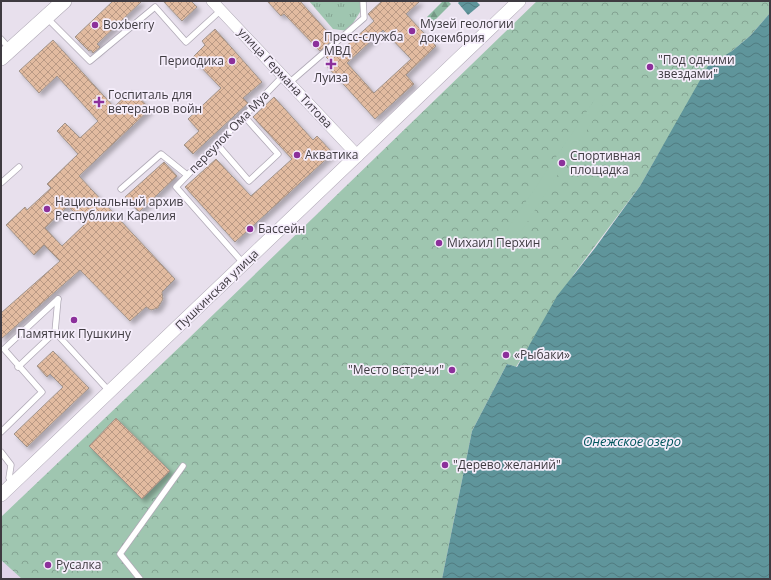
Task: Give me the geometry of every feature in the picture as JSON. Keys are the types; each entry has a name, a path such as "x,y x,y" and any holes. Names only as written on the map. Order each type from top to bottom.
{"main road":[{"path":"4,49 46,17 62,2"}],"street":[{"name":"улица Германа Титова","path":"212,1 358,156"},
{"name":"Пушкинская улица","path":"1,495 110,393 519,1"}],"lane":[{"name":"переулок Ома Муа","path":"244,264 176,187 244,116 286,80 364,18 363,1"},
{"path":"46,17 90,60 155,7 186,42 221,10"},
{"path":"217,144 249,181 278,154 244,116"},
{"path":"121,189 161,154 187,175"},
{"path":"1,183 19,167"},
{"path":"1,432 42,392 18,367 4,350 58,299 54,332 18,367"},
{"path":"54,332 110,393"},
{"path":"1,452 11,465 9,478 14,483"},
{"path":"140,579 120,554 183,466"}],"shaded area":[{"path":"1,560 22,579 1,579"}],"green space":[{"path":"309,1 367,1 348,31 333,29"},
{"path":"443,1 448,1 451,4 432,23 427,17"},
{"path":"537,1 770,1 770,13 750,36 732,51 660,151 640,186 574,274 516,367 507,364 472,431 442,579 22,579 1,560 1,517 187,340"},
{"path":"595,99 603,105 511,247 500,240"}],"water":[{"path":"460,1 476,1 480,5 468,15 458,3"},
{"name":"Онежское озеро","path":"770,13 770,579 442,579 472,431 507,364 517,367 557,296 595,248 640,186 708,66 732,51 750,36"}],"building":[{"path":"113,1 142,1 97,44 100,47 93,53 75,37"},
{"path":"163,1 191,1 197,7 182,21"},
{"path":"267,1 300,1 334,39 320,51 284,14 281,16"},
{"path":"382,1 420,1 406,14 436,46 406,75 414,84 375,119 325,64 329,60 326,57 339,45 343,49 374,21 368,14","holes":["383,30 411,59 374,93 347,63"]},
{"path":"215,29 262,82 243,98 248,103 193,154 184,145 199,131 188,119 221,88 192,58 205,45 202,41"},
{"path":"53,40 114,107 132,90 150,109 79,176 175,279 162,292 163,299 158,308 151,310 146,307 130,321 80,270 1,339 1,313 60,261 44,245 34,255 6,225 25,207 27,210 51,188 47,184 78,154 57,131 65,123 80,138 98,121 57,76 39,93 19,71","holes":["68,206 85,224 62,246 45,228"]},
{"path":"274,97 313,140 317,136 333,153 235,242 185,187 216,159 251,196 292,159 253,117"},
{"path":"164,162 177,176 139,212 125,197"},
{"path":"53,351 89,388 27,447 14,434 63,387 50,374 47,377 37,366"},
{"path":"116,418 170,471 142,499 89,446"}],"place":[{"name":"Boxberry","path":"95,25"},
{"name":"Музей геологии докембрия","path":"412,31"},
{"name":"Пресс-служба МВД","path":"316,44"},
{"name":"Периодика","path":"232,61"},
{"name":"Луиза","path":"331,64"},
{"name":"\"Под одними звездами\"","path":"650,67"},
{"name":"Госпиталь для ветеранов войн","path":"99,102"},
{"name":"Акватика","path":"297,155"},
{"name":"Спортивная площадка","path":"562,163"},
{"name":"Национальный архив Республики Карелия","path":"47,209"},
{"name":"Бассейн","path":"250,229"},
{"name":"Михаил Перхин","path":"439,243"},
{"name":"Памятник Пушкину","path":"74,320"},
{"name":"«Рыбаки»","path":"506,355"},
{"name":"\"Место встречи\"","path":"452,370"},
{"name":"\"Дерево желаний\"","path":"445,465"},
{"name":"Русалка","path":"48,565"}]}
